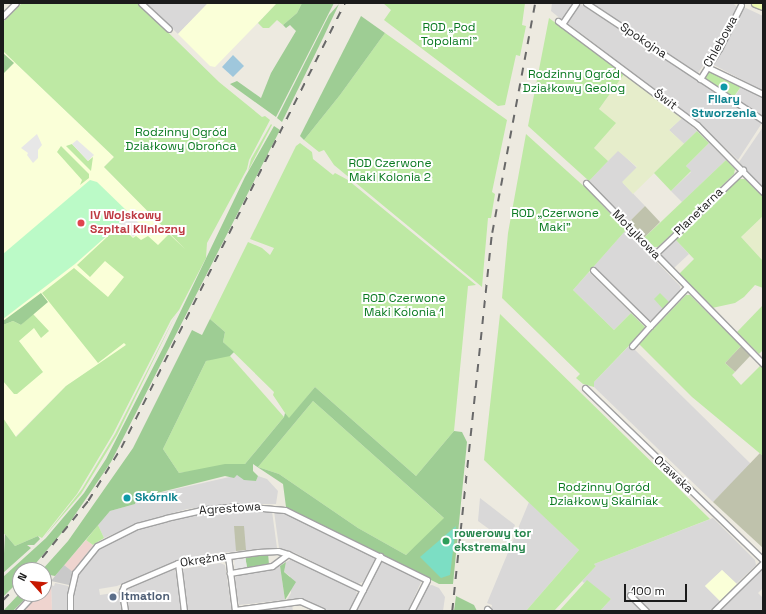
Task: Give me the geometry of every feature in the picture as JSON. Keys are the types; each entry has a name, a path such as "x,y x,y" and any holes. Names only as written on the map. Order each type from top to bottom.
{"street":[{"path":"3,16 16,3"},
{"path":"141,3 168,29"},
{"name":"Świt","path":"576,3 560,22 697,125 763,192"},
{"name":"Spokojna","path":"586,3 763,120"},
{"path":"754,3 763,6"},
{"name":"Chlebowa","path":"700,79 741,5"},
{"path":"707,67 763,94"},
{"name":"Planetarna","path":"654,254 743,170"},
{"name":"Motylkowa","path":"586,183 687,288 763,364"},
{"path":"593,270 650,326"},
{"path":"632,346 687,288"},
{"name":"Orawska","path":"585,388 763,562"},
{"name":"Agrestowa","path":"70,611 70,595 75,573 97,546 137,526 206,509 247,506 285,510 427,580 411,611"},
{"name":"Okrężna","path":"125,611 123,586 178,563 272,551 288,554 363,590"},
{"name":"Okrężna","path":"230,573 272,566 288,554"},
{"path":"228,556 235,610 300,601 322,611"},
{"path":"352,611 380,556"},
{"path":"714,611 763,562"},
{"path":"178,563 184,611"},
{"path":"630,595 646,611"},
{"path":"18,611 26,602"}],"shaded area":[{"path":"146,3 208,3 178,34"},
{"path":"208,3 277,3 215,67 210,66 178,34"},
{"path":"552,3 574,3 562,20 551,11"},
{"path":"579,3 762,123 738,160 698,122 566,22"},
{"path":"591,3 733,3 737,7 725,33 698,73"},
{"path":"746,8 763,16 763,91 714,65 742,9"},
{"name":"IV Wojskowy Szpital Kliniczny","path":"3,51 114,157 104,167 201,265 183,300 113,355 66,386 15,437 3,418"},
{"path":"624,74 682,118 669,130 684,144 633,194 622,182 637,167 618,151 608,161 594,148 615,123 599,109"},
{"path":"742,85 763,98 763,117 734,98"},
{"path":"682,118 697,131 684,144 669,130"},
{"path":"763,127 763,188 739,162"},
{"path":"37,134 42,145 38,150 38,158 33,163 27,155 28,153 21,148"},
{"path":"77,140 94,155 88,161 72,144"},
{"path":"709,143 726,160 682,202 671,191 691,172 686,166"},
{"path":"618,150 637,168 623,183 645,206 629,222 589,181"},
{"path":"645,206 660,222 644,238 629,222"},
{"path":"130,215 143,227 133,237 120,224"},
{"path":"763,216 763,261 741,237"},
{"path":"626,230 680,286 680,291 669,302 659,294 663,309 653,320 647,320 594,266"},
{"path":"675,239 689,254 674,268 662,256 662,252"},
{"path":"589,272 631,313 614,330 573,290"},
{"path":"630,345 751,464 713,502 594,387 594,382"},
{"path":"741,346 751,355 735,372 725,363"},
{"path":"760,453 763,456 763,548 713,502"},
{"path":"238,475 256,481 258,476 267,479 278,491 276,504 237,504 187,509 142,522 104,538 98,525 110,511 135,504 137,498"},
{"path":"480,498 515,525 508,543 478,521"},
{"path":"529,502 579,550 526,611 494,611 491,609 492,605 487,603"},
{"path":"241,510 272,511 277,548 218,553 175,562 117,586 99,589 100,595 119,592 122,611 74,611 74,591 78,576 84,564 102,547 137,530 174,519 203,513"},
{"path":"274,511 288,513 373,556 375,559 363,582 358,584 295,553 279,548"},
{"path":"713,518 755,560 756,565 736,584 722,570 705,586 720,601 710,611 600,611 611,599 587,581 584,583 582,581 596,566 594,564"},
{"path":"234,526 244,526 246,550 236,551"},
{"path":"86,540 93,545 73,572 64,565"},
{"path":"245,555 247,568 235,570 234,557"},
{"path":"292,559 356,590 357,595 349,611 328,611 301,598 287,600 291,593 290,576 284,572 286,562"},
{"path":"383,561 422,580 408,611 356,611 380,562"},
{"path":"220,563 225,565 232,611 187,611 181,572 183,569"},
{"path":"64,565 73,572 69,585 52,581"},
{"path":"280,566 285,600 239,605 234,580 237,575 272,570"},
{"path":"175,568 182,611 128,611 126,588"},
{"path":"761,569 763,569 763,588 758,593 763,598 763,611 719,611"},
{"path":"722,570 737,584 720,601 705,586"},
{"path":"55,583 68,586 68,611 52,611 52,585 54,586"},
{"path":"432,585 439,588 445,597 443,611 415,611 427,586"},
{"path":"31,602 52,602 52,611 23,611"},
{"path":"292,605 293,611 254,611 275,608"}],"green space":[{"name":"Rodzinny Ogród Działkowy Obrońca","path":"22,3 138,3 219,82 262,117 265,116 270,120 249,160 247,169 207,243 206,258 179,310 171,320 113,434 77,494 42,538 38,536 15,546 5,534 3,535 3,418 16,437 66,386 126,345 124,343 98,363 42,293 74,268 108,297 124,277 105,261 90,277 77,265 120,225 133,238 136,236 141,240 148,236 158,245 169,234 185,249 104,167 114,157 3,51 3,22"},
{"path":"277,3 302,3 297,13 283,25 277,20 269,28 263,28 258,23"},
{"path":"302,3 334,3 276,117 230,84 237,81 261,98 271,73 296,31 290,25 286,28 283,25 297,13"},
{"name":"ROD „Pod Topolami”","path":"383,3 525,3 522,25 526,26 520,56 516,55 505,105 498,106 384,20 391,10"},
{"path":"339,4 282,122 277,118 329,15"},
{"path":"361,16 385,33 340,95 304,140 300,136"},
{"name":"Rodzinny Ogród Działkowy Geolog","path":"549,18 624,74 599,109 616,123 594,148 608,161 589,181 528,126"},
{"name":"ROD Czerwone Maki Kolonia 2","path":"385,33 507,120 492,192 495,194 491,218 488,218 482,287 334,165 324,150 319,152 304,140 340,95"},
{"path":"3,53 14,63 3,74"},
{"path":"709,71 742,85 733,98 704,78"},
{"path":"271,124 272,125 248,171 251,159"},
{"path":"274,126 280,130 111,462 66,528 37,562 20,562 46,538 84,493 106,459 164,346 245,177"},
{"path":"697,131 709,143 686,166 691,171 671,191 654,173"},
{"name":"ROD „Czerwone Maki”","path":"526,134 588,190 626,230 573,290 614,330 631,313 646,328 594,382 594,387 583,384 576,378 580,374 502,298 508,233"},
{"name":"ROD Czerwone Maki Kolonia 1","path":"300,143 312,152 313,159 333,175 335,173 348,180 476,285 468,286 454,431 416,476 315,387 289,419 273,395 274,392 223,342 225,332 210,319 248,242 262,248 270,255 274,248 250,239 296,146"},
{"path":"72,144 88,161 93,157 91,171 66,146"},
{"path":"61,146 89,174 89,178 80,185 82,180 57,152"},
{"path":"726,160 735,169 734,174 658,247 653,247 644,238"},
{"path":"738,179 745,179 763,197 763,216 741,237 763,261 763,288 755,285 744,297 735,303 712,308 679,274 694,259 675,239"},
{"path":"90,180 97,182 129,213 128,217 75,264 3,319 3,254"},
{"path":"41,293 48,302 21,325 13,321 3,325 3,321"},
{"path":"660,293 669,302 663,309 654,299"},
{"path":"686,295 690,295 741,346 725,363 735,372 732,375 741,385 761,365 763,367 763,456 692,397 639,344"},
{"path":"763,305 763,350 759,354 737,332"},
{"path":"33,314 49,331 41,338 34,328 19,341 43,372 17,394 14,394 3,381 3,325 13,321 21,325"},
{"path":"176,314 117,435 81,494 44,537 82,489 115,434"},
{"name":"Rodzinny Ogród Działkowy Skalniak","path":"500,314 710,519 594,564 596,566 554,611 526,611 579,550 484,460"},
{"path":"210,319 225,332 223,342 234,352 230,356 206,361 163,449 179,473 225,464 245,464 284,417 285,413 289,418 315,387 416,476 454,431 462,432 467,442 453,584 439,584 286,507 283,484 253,464 253,471 258,476 256,481 244,480 237,475 234,478 225,476 137,498 135,504 110,511 55,576 52,575 52,562 49,562 68,541 133,448 192,330 202,335","holes":["313,401 444,518 406,555 358,528 279,474 258,467"]},
{"path":"221,356 230,356 284,417 245,464 179,473 163,449 206,361"},
{"path":"313,401 445,519 406,555 358,528 279,474 258,467"},
{"path":"98,525 104,538 93,545 86,540"},
{"name":"rowerowy tor ekstremalny","path":"456,526 450,575 441,578 420,557"},
{"path":"5,534 15,546 38,536 40,539 34,545 27,545 31,548 15,562 12,562 12,565 3,573"},
{"path":"268,553 269,565 247,568 245,555"},
{"path":"286,562 284,572 296,582 285,600 280,566"},
{"path":"12,569 12,588 3,597 3,577"},
{"path":"587,580 611,599 600,611 559,611"},
{"path":"456,596 474,605 477,611 454,611"},
{"path":"12,601 22,602 13,611 3,611"}],"water":[{"path":"233,55 244,66 233,77 222,67"}],"railway":[{"path":"38,562 88,501 121,448 345,3"},
{"path":"452,611 492,233 535,3"},
{"path":"3,600 12,591"}],"place":[{"name":"Filary Stworzenia","path":"724,87"},
{"name":"IV Wojskowy Szpital Kliniczny","path":"81,223"},
{"name":"Skórnik","path":"127,498"},
{"name":"rowerowy tor ekstremalny","path":"446,541"},
{"name":"Itmation","path":"113,597"}]}
